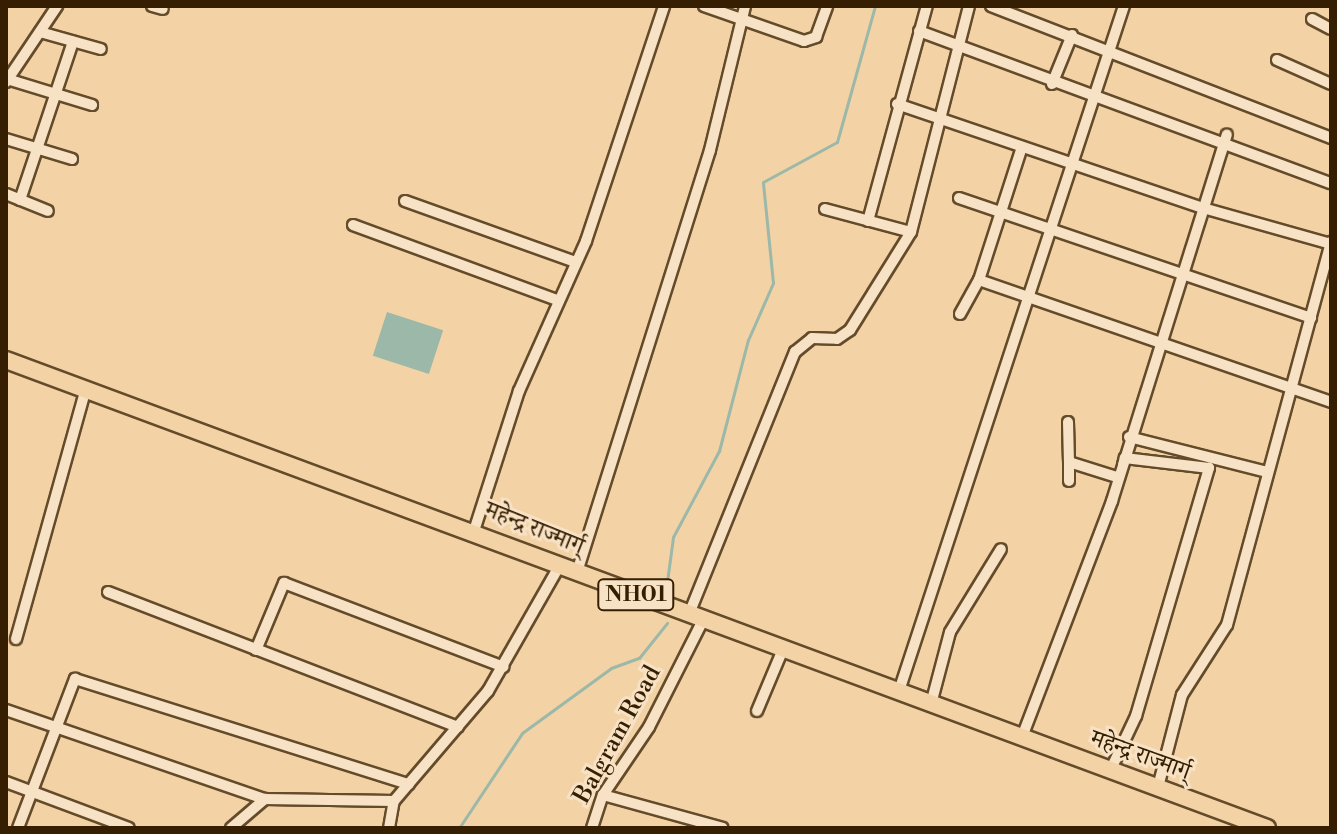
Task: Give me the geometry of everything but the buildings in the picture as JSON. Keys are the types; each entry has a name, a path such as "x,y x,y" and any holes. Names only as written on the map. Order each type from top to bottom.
{"highway":[{"name":"महेन्द्र राज्मार्ग्","path":"6,360 1158,787 1225,821 1267,828"}],"street":[{"path":"57,6 7,81 92,105"},
{"path":"474,531 557,300 575,262 664,6"},
{"path":"704,6 811,40 827,6"},
{"path":"577,572 710,150 745,6"},
{"path":"868,221 897,104 927,6"},
{"name":"Balgram Road","path":"592,828 603,795 649,727 696,617 795,352 812,338 837,339 850,330 911,232 939,113 969,6"},
{"path":"991,6 1110,46 1331,138"},
{"path":"899,691 1071,158 1124,6"},
{"path":"1312,19 1331,29"},
{"path":"919,31 1052,84 1225,140 1331,183"},
{"path":"40,32 101,49"},
{"path":"1052,84 1072,35"},
{"path":"20,200 73,42"},
{"path":"1277,60 1331,84"},
{"path":"897,104 939,113 1022,147 1071,158 1203,208 1331,243 1227,625 1182,695 1158,787"},
{"path":"6,139 72,159"},
{"path":"1112,501 1129,437 1225,140"},
{"path":"960,314 979,280 1022,147"},
{"path":"6,194 48,211"},
{"path":"959,198 1049,226 1311,318"},
{"path":"405,201 575,262"},
{"path":"825,209 911,232"},
{"path":"353,225 557,300"},
{"path":"979,280 1027,294 1331,402"},
{"path":"16,639 86,389"},
{"path":"1068,422 1069,481"},
{"path":"1129,437 1267,472"},
{"path":"1022,737 1112,501 1125,458 1209,468 1136,716 1110,771"},
{"path":"1069,462 1117,477"},
{"path":"931,704 950,632 1001,549"},
{"path":"389,828 394,801 458,727 504,667 560,565"},
{"path":"256,650 284,583 504,667"},
{"path":"108,592 458,727"},
{"path":"757,711 783,649"},
{"path":"18,828 75,679 409,784"},
{"path":"6,710 265,799 394,801"},
{"path":"6,782 129,828"},
{"path":"603,795 723,828"},
{"path":"231,828 265,799"}],"shaded area":[{"path":"387,312 443,330 429,374 373,356"}],"waterway":[{"path":"666,589 673,537 719,451 748,340 773,283 763,182 837,142 875,6"},
{"path":"459,828 522,733 611,668 639,658 667,623"}]}
